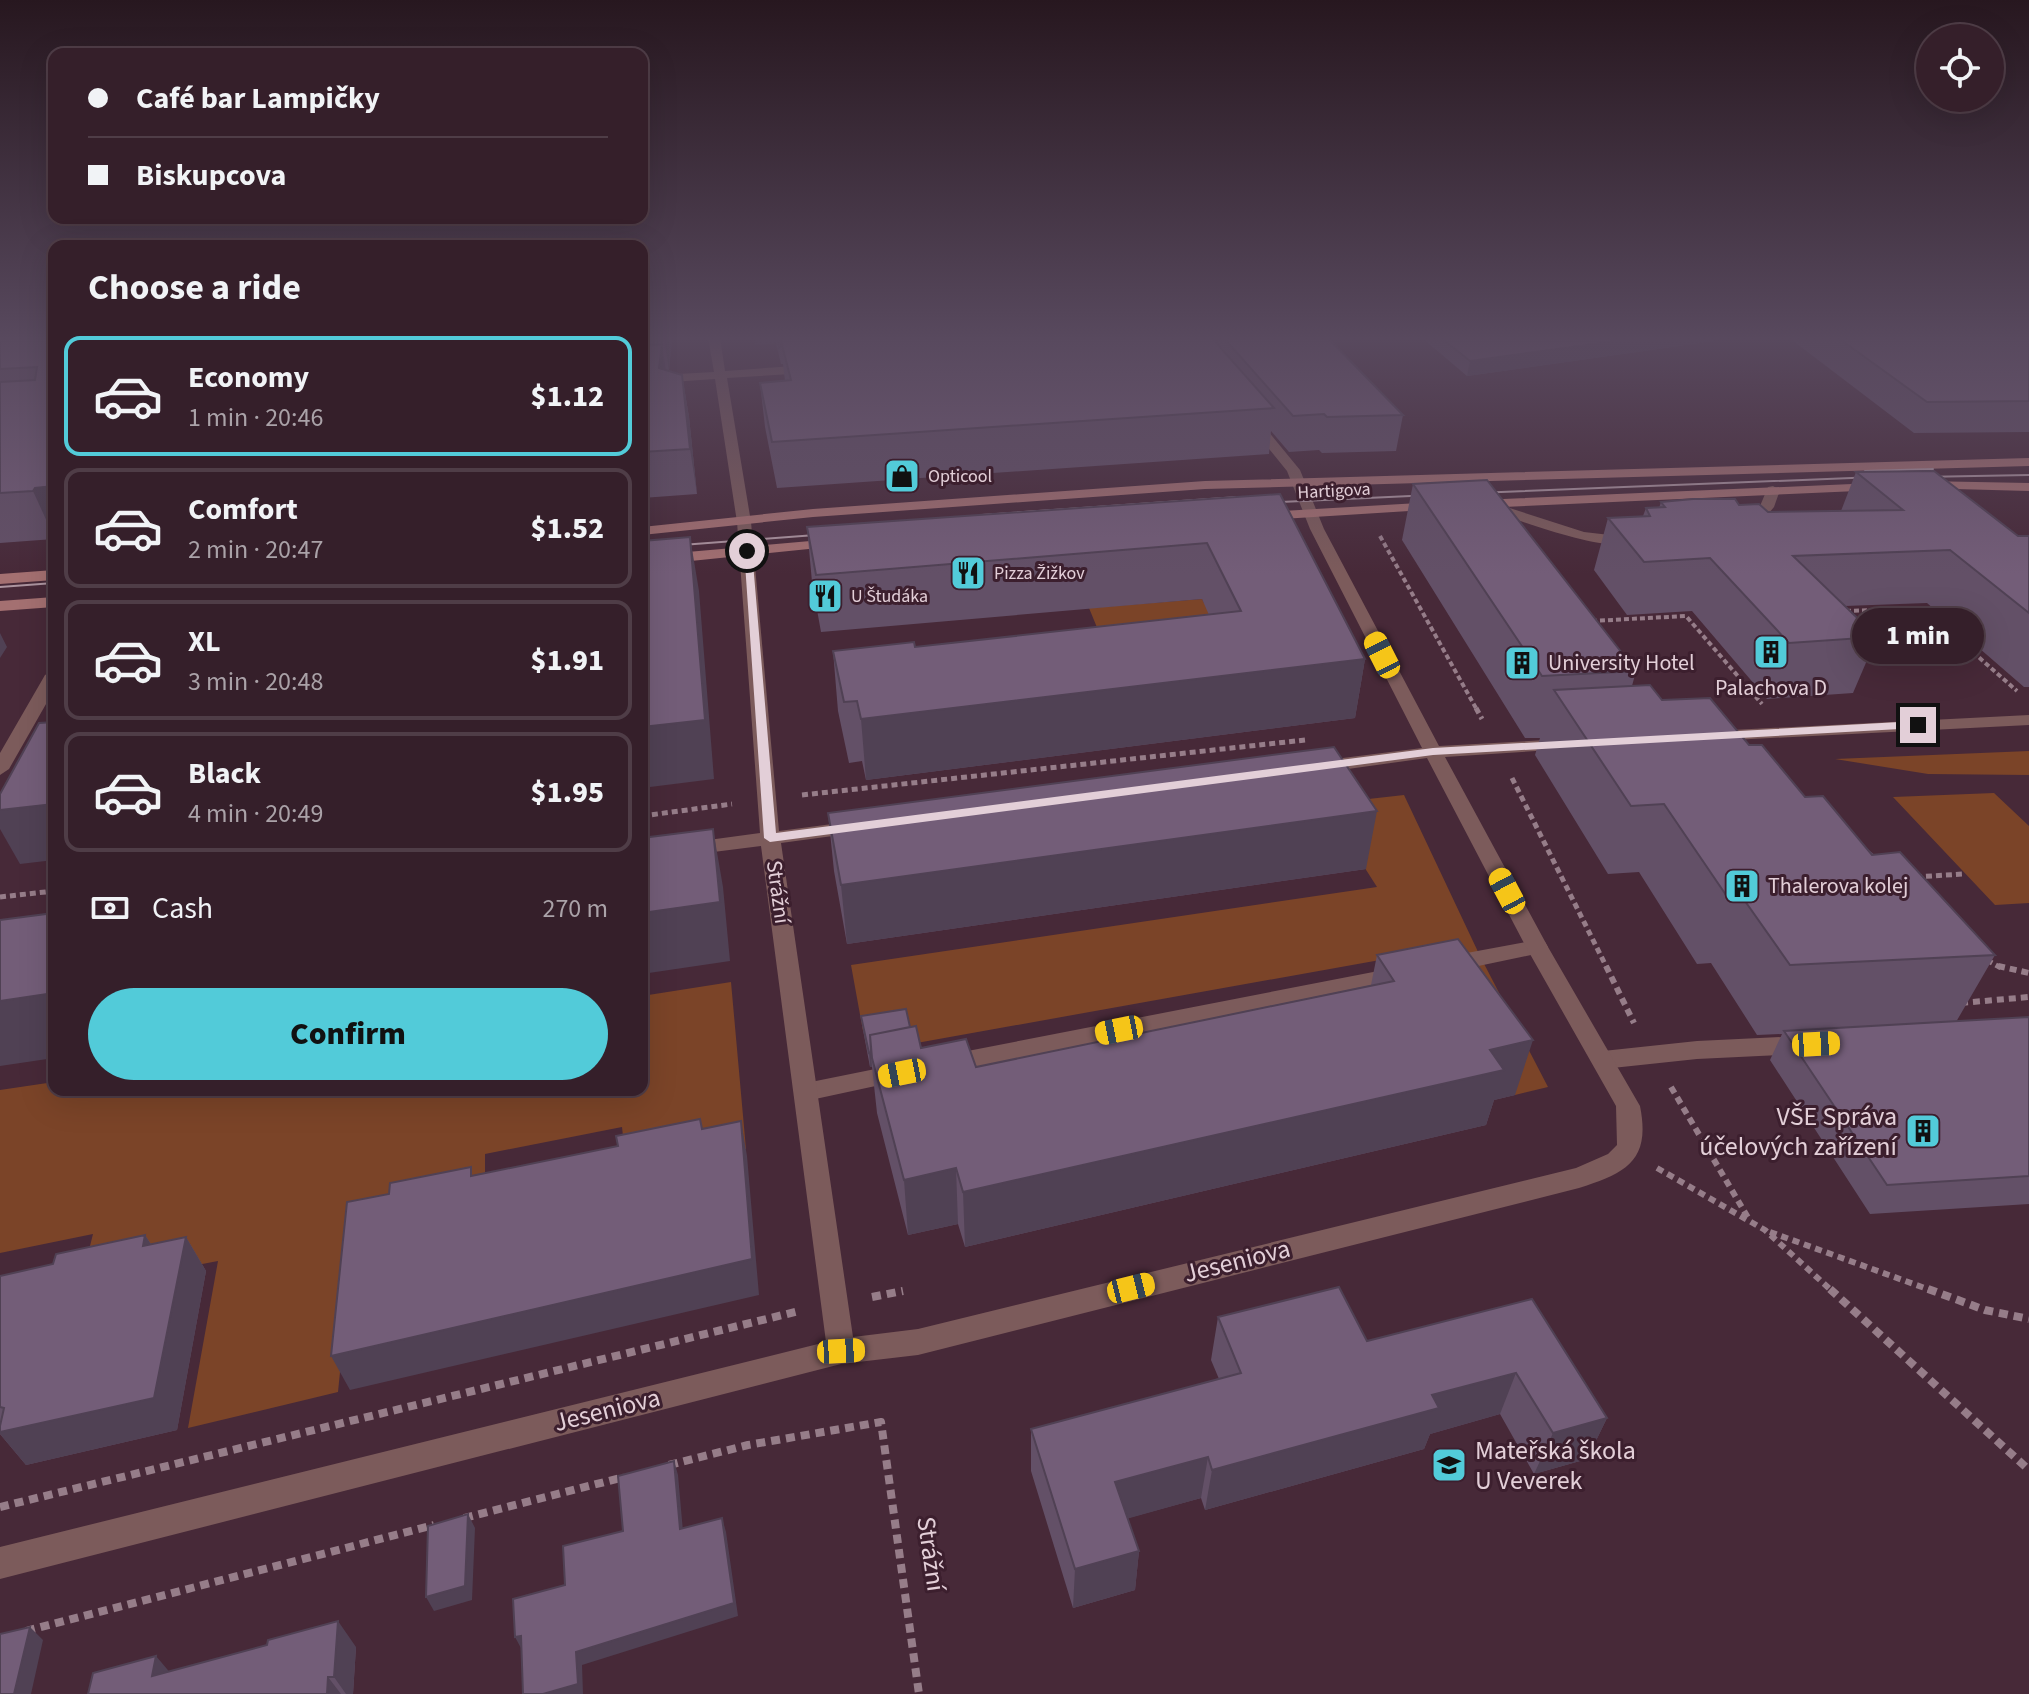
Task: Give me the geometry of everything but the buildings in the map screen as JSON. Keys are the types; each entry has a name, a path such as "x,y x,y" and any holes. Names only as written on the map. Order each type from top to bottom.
{"main road":[{"name":"Hartigova","path":"648,530 813,513 1190,486 2029,462"},
{"name":"Hartigova","path":"1253,517 1773,490 1901,486 2029,487"},
{"path":"648,560 848,542"},
{"path":"0,579 48,575"},
{"path":"0,606 48,602"}],"street":[{"name":"Strážní","path":"725,416 744,522 770,838 841,1351"},
{"path":"1249,416 1301,484 1311,512 1433,752 1537,947 1628,1106 1634,1131 1629,1151"},
{"path":"1728,535 1753,527 1767,507 1773,490"},
{"path":"1468,505 1582,536 1637,541"},
{"path":"0,769 48,685"},
{"path":"1701,736 2029,720"},
{"path":"1298,769 1433,752 1588,743"},
{"path":"648,854 879,824"},
{"path":"806,1092 1537,947"},
{"path":"1603,1060 1823,1044"},
{"name":"Jeseniova","path":"0,1563 841,1351 918,1342 1579,1178 1610,1166 1629,1151"}],"path":[{"path":"1374,526 1418,598 1653,1055 1750,1221"},
{"path":"1831,611 1923,608 2028,700"},
{"path":"1577,622 1686,616 1786,732"},
{"path":"1908,878 1963,874"},
{"path":"0,897 48,892"},
{"path":"1976,953 2002,969 2029,973"},
{"path":"1952,1003 2029,997"},
{"path":"1629,1151 1765,1230 1985,1310 2029,1319"},
{"path":"1765,1230 2029,1470"},
{"path":"0,1507 835,1304 903,1291"},
{"name":"Strážní","path":"656,1468 748,1445 881,1422 919,1694"},
{"path":"458,1519 641,1472"},
{"path":"15,1633 443,1523"}],"shaded area":[{"path":"1297,596 1103,642 1089,608 1202,599 1204,603"},
{"path":"2029,751 2029,775 1928,774 1835,759"},
{"path":"1994,793 2029,826 2029,903 1995,905 1893,797"},
{"path":"1404,795 1480,956 1548,1087 1515,1095 1419,953 911,1044 863,1031 851,965 1377,887 1324,804"},
{"path":"731,982 746,1149 717,1156 626,1165 622,1127 485,1154 485,1194 354,1232 338,1392 188,1428 218,1261 176,1269 82,1278 93,1234 0,1253 0,1090 48,1083 48,1096 648,1096 648,995"}],"tram line":[{"path":"1865,471 1933,469"},
{"path":"1920,477 2029,475"},
{"path":"1476,493 1876,477"},
{"path":"1260,503 1432,495"},
{"path":"982,515 1238,497"},
{"path":"648,548 829,534"},
{"path":"0,587 48,583"}],"place":[{"name":"Opticool","path":"902,476"},
{"name":"Pizza Žižkov","path":"968,573"},
{"name":"U Študáka","path":"825,596"},
{"name":"Palachova D","path":"1771,652"},
{"name":"University Hotel","path":"1522,663"},
{"name":"Thalerova kolej","path":"1742,886"},
{"name":"VŠE Správa účelových zařízení","path":"1923,1131"},
{"name":"Mateřská škola U Veverek","path":"1449,1465"}],"route":[{"path":"747,551 770,838 1433,752 1918,725"}]}
